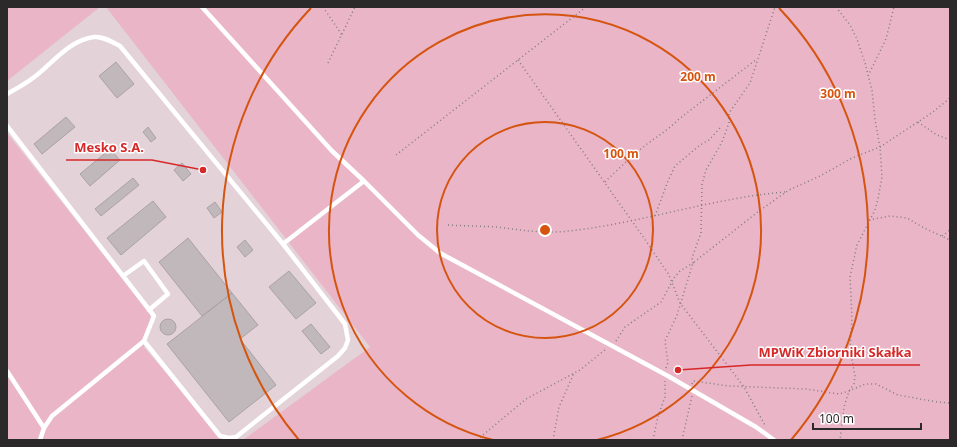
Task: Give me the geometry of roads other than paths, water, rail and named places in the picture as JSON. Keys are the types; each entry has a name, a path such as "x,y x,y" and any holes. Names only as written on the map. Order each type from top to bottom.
{"lane":[{"path":"202,7 327,145 418,235 440,253 666,375 756,427 772,439"},
{"path":"7,94 33,78 70,48 85,39 96,37 109,40 120,46 283,244 346,324 348,340 345,348 338,356 236,437 229,438 220,436 144,341"},
{"path":"7,126 154,316 144,341 52,416 44,428 40,440"},
{"path":"283,244 364,182"},
{"path":"123,276 144,261 168,294 149,310"},
{"path":"7,371 44,428"}],"place":[{"name":"Mesko S.A.","path":"203,170"},
{"name":"MPWiK Zbiorniki Skałka","path":"678,370"}]}
